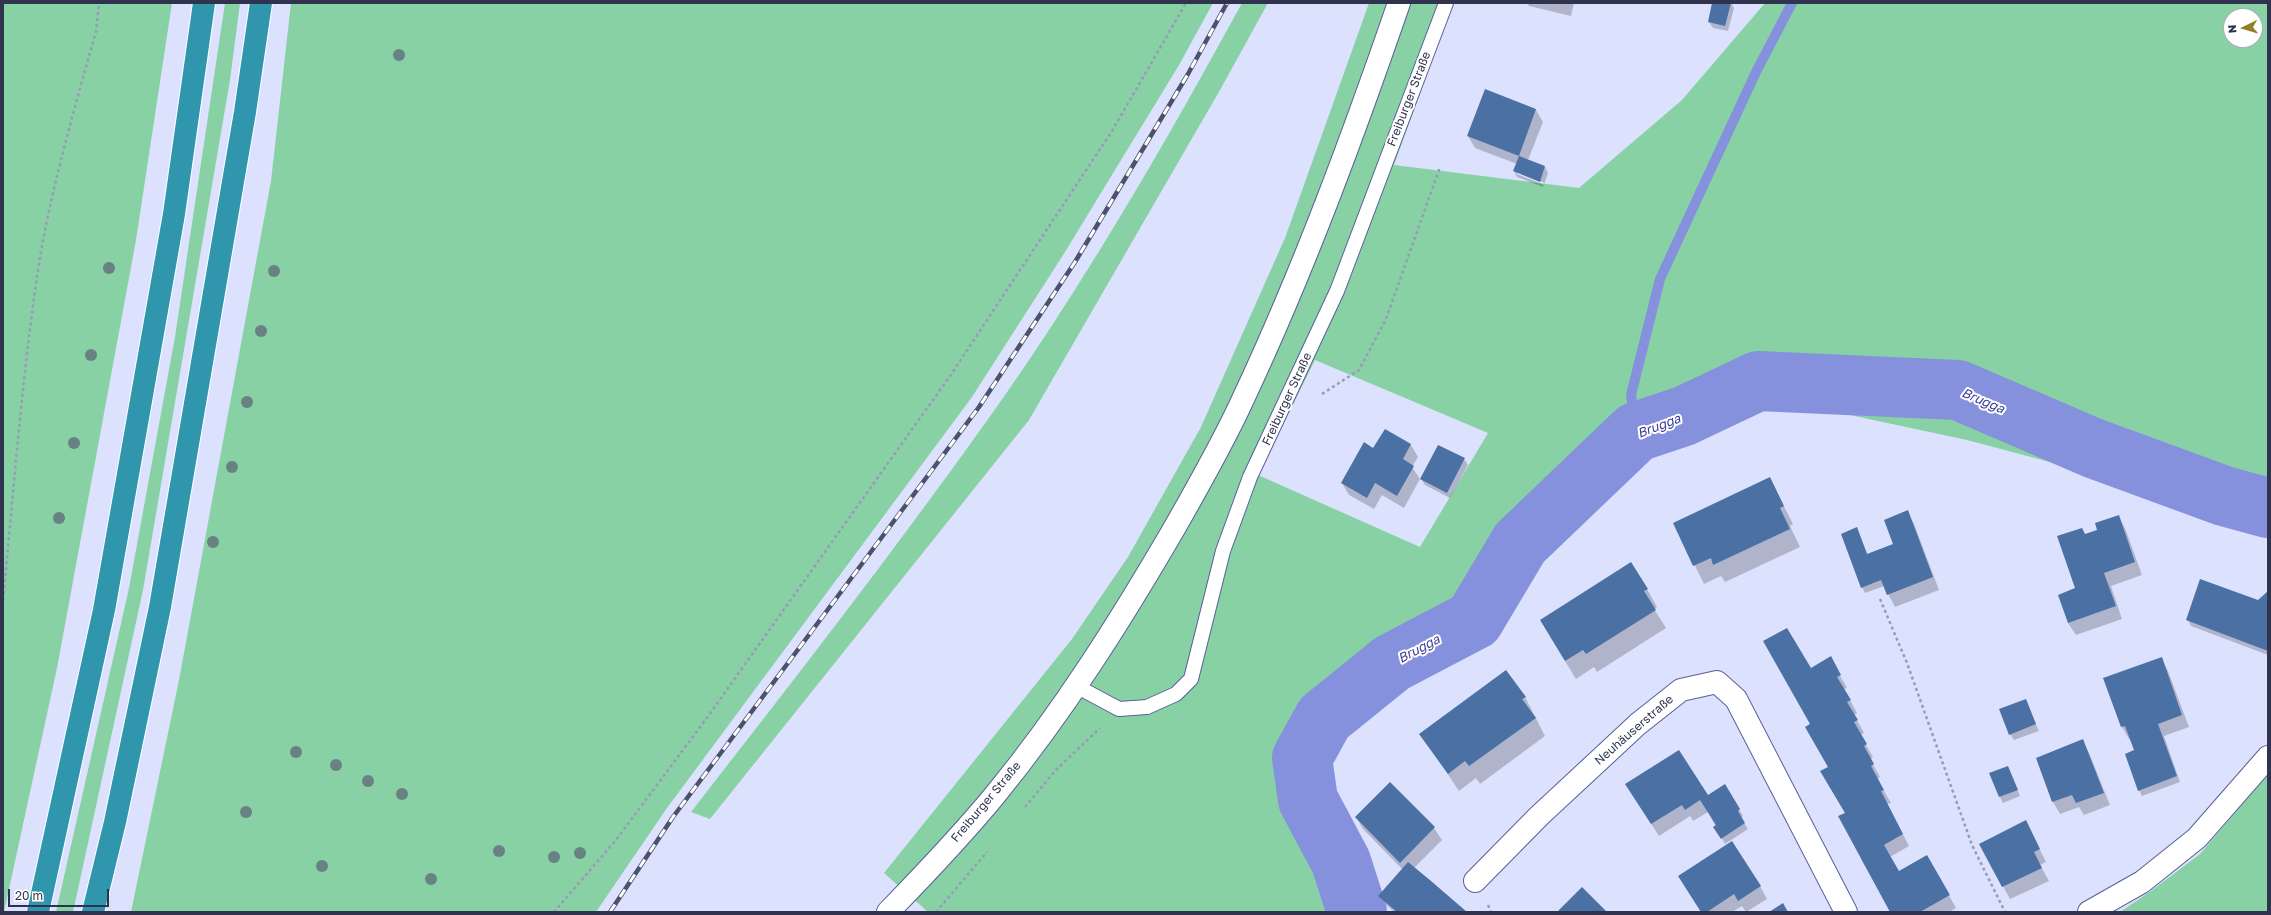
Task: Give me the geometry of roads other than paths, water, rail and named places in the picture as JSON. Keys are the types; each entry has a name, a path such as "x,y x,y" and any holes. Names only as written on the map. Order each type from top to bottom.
{"highway":[{"path":"38,912 104,610 174,214 204,3"},
{"path":"93,912 115,822 160,607 244,120 261,3"}],"street":[{"name":"Freiburger Straße","path":"888,912 995,794 1076,686 1132,601 1194,494 1243,399 1297,278 1357,124 1399,3"},
{"name":"Neuhäuserstraße","path":"1475,881 1539,816 1638,724 1681,690 1717,682 1736,698 1846,912"},
{"path":"2089,912 2142,882 2196,838 2268,757"}],"lane":[{"name":"Freiburger Straße","path":"1076,686 1119,709 1147,707 1176,694 1191,679 1223,551 1250,477 1337,291 1446,3"}],"waterway":[{"path":"1636,432 1631,395 1660,279 1756,72 1792,3"},
{"name":"Brugga","path":"1357,912 1341,862 1308,800 1302,758 1324,718 1392,663 1474,620 1520,543 1636,432 1684,416 1758,381 1958,390 2093,448 2224,496 2268,508"}],"railway":[{"path":"610,912 673,817 979,407 1075,262 1188,74 1227,3"}]}
